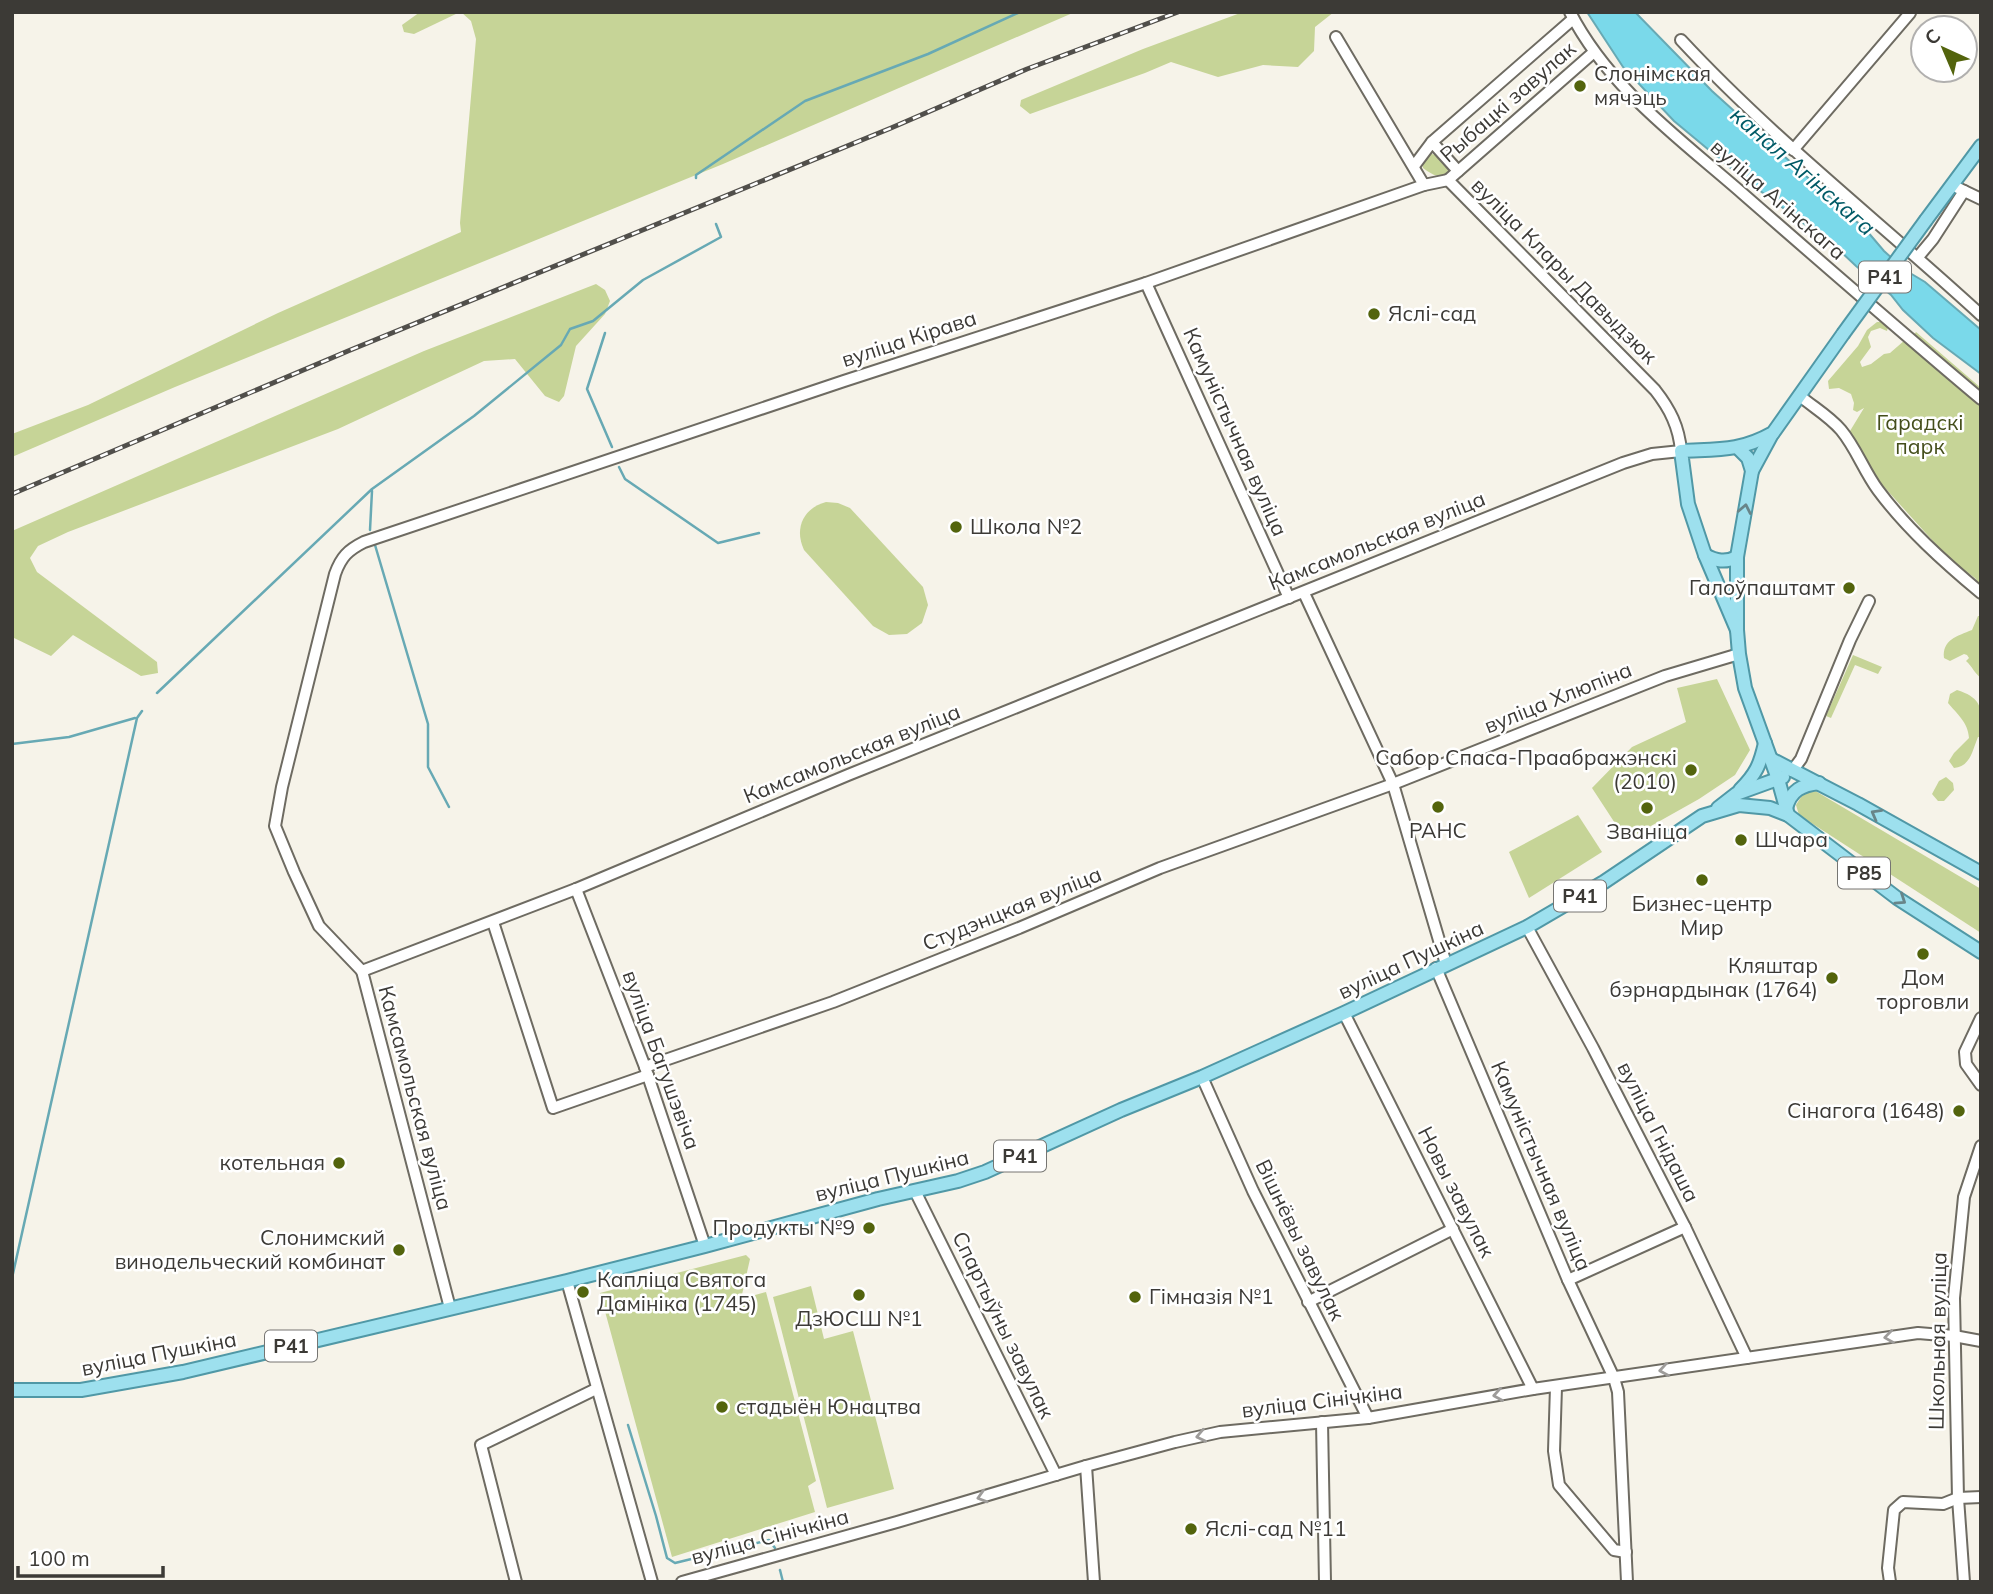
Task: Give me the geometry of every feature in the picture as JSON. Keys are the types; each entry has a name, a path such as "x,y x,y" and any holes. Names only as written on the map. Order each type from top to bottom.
{"main road":[{"name":"Р41","path":"1787,811 1745,688 1739,654 1737,557 1752,471 1773,433 1843,334 1927,220 1958,188 1981,146"},
{"name":"Р41","path":"1737,630 1705,555 1688,504 1681,451 1738,449 1773,433"},
{"path":"1738,449 1748,458 1752,471"},
{"path":"1705,555 1721,561 1737,557"},
{"path":"1737,799 1759,767 1765,743"},
{"path":"1771,759 1819,783"},
{"path":"1778,779 1792,771"},
{"name":"Р41","path":"1737,799 1759,797 1778,779"},
{"path":"1787,811 1788,799 1798,788 1819,783"},
{"name":"Р85","path":"1819,783 1981,873"},
{"name":"вуліца Пушкіна","path":"12,1390 81,1390 183,1372 566,1281 878,1199 958,1181 985,1172 1202,1077 1527,926 1604,882 1685,827 1737,799 1787,811"},
{"name":"Р85","path":"1787,811 1898,898 1981,952"}],"street":[{"path":"1793,150 1910,13"},
{"path":"1414,166 1432,142 1572,16"},
{"name":"вуліца Агінскага","path":"1572,16 1594,52 1629,95 1878,313 1981,399"},
{"path":"1336,37 1424,185"},
{"path":"1681,40 1793,150 1981,315"},
{"name":"Рыбацкі завулак","path":"1448,180 1594,52"},
{"path":"1432,142 1458,172"},
{"name":"вуліца Клары Давыдзюк","path":"1424,185 1448,180 1656,390 1668,406 1679,434 1681,451"},
{"name":"вуліца Кірава","path":"362,971 319,926 275,826 285,776 340,559 350,549 364,542 844,381 1146,283 1424,185"},
{"path":"1918,257 1933,239 1958,188 1981,199"},
{"name":"Камуністычная вуліца","path":"1146,283 1289,598"},
{"path":"1800,396 1842,431 1877,489 1905,521 1950,567 1981,593"},
{"name":"Камсамольская вуліца","path":"450,1308 362,971 576,889 848,775 1623,463 1652,454 1681,451"},
{"name":"Камуністычная вуліца","path":"1304,593 1393,784 1441,966 1569,1280 1615,1378 1618,1392 1627,1582"},
{"path":"1792,771 1801,759 1869,601"},
{"name":"вуліца Хлюпіна","path":"1393,784 1665,676 1739,654"},
{"name":"Студэнцкая вуліца","path":"493,922 553,1108 833,1002 1160,868 1393,784"},
{"name":"вуліца Багушэвіча","path":"576,889 646,1071 705,1246"},
{"name":"вуліца Гнідаша","path":"1527,926 1685,1227 1747,1358"},
{"name":"Новы завулак","path":"1344,1013 1533,1389"},
{"path":"1981,1018 1965,1052 1966,1065 1981,1085"},
{"name":"Вішнёвы завулак","path":"1202,1077 1253,1191 1368,1418"},
{"name":"Школьная вуліца","path":"1964,1582 1958,1498 1954,1298 1964,1196 1980,1148"},
{"name":"Спартыўны завулак","path":"915,1191 1056,1475"},
{"path":"1569,1280 1685,1227"},
{"path":"1308,1301 1453,1229"},
{"path":"566,1281 652,1582"},
{"name":"вуліца Сінічкіна","path":"682,1582 1086,1466 1220,1433 1368,1418 1533,1389 1918,1333 1981,1341"},
{"path":"1556,1387 1553,1451 1559,1485 1614,1550 1626,1552"},
{"path":"516,1582 481,1445 596,1389"},
{"path":"1322,1422 1325,1582"},
{"path":"1086,1466 1094,1582"},
{"path":"1890,1582 1888,1568 1894,1510 1898,1504 1943,1504 1958,1498 1981,1497"}],"green space":[{"path":"420,12 460,12 414,34 404,32 402,25"},
{"path":"461,12 1075,12 723,164 175,387 12,457 12,434 88,405 278,313 461,232 476,39 471,21"},
{"path":"1243,12 1334,12 1315,27 1314,51 1298,67 1263,65 1218,77 1171,62 1030,114 1020,106 1021,100 1143,49"},
{"path":"1429,153 1441,157 1449,168 1446,175 1437,176 1423,168 1422,162"},
{"path":"596,284 605,290 610,301 605,314 576,346 564,396 559,402 545,396 515,359 484,361 338,429 68,532 38,546 30,558 37,572 157,662 158,673 141,676 73,635 51,656 12,637 12,531 424,351"},
{"name":"Гарадскі парк","path":"1877,322 1888,327 1887,331 1880,328 1871,331 1868,337 1871,347 1860,362 1862,367 1890,353 1905,340 1909,342 1916,332 1981,388 1981,586 1975,578 1951,561 1876,478 1850,431 1864,408 1857,412 1853,410 1851,394 1839,388 1829,389 1828,381 1858,346 1867,330"},
{"path":"826,502 850,508 923,587 928,605 922,623 907,634 889,635 873,626 804,550 800,534 803,520 811,509"},
{"path":"1978,616 1981,616 1981,678 1966,661 1969,658 1967,655 1950,661 1944,658 1948,643 1972,630"},
{"path":"1853,655 1882,667 1878,674 1855,665 1831,718 1826,716"},
{"path":"1717,679 1750,750 1735,775 1699,799 1626,840 1592,788 1632,747 1686,722 1677,688"},
{"path":"1957,690 1977,702 1981,714 1981,737 1978,737 1967,761 1954,768 1949,761 1969,738 1964,723 1948,703 1950,694"},
{"path":"1946,777 1953,783 1954,790 1944,801 1938,801 1932,794 1939,781"},
{"path":"1812,789 1981,889 1981,933 1799,815 1796,805 1803,794"},
{"path":"1578,815 1602,852 1529,898 1509,852"},
{"name":"стадыён Юнацтва","path":"746,1255 750,1259 741,1299 766,1292 816,1481 808,1486 815,1512 672,1557 600,1293"},
{"path":"811,1286 824,1339 853,1331 894,1489 827,1508 773,1297"}],"water":[{"path":"1587,12 1635,12 1712,91 1867,231 1884,251 1981,330 1981,374 1933,338 1891,295 1839,250 1739,175 1674,121 1623,67"}],"waterway":[{"path":"696,178 696,175 805,101 928,54 1020,12"},
{"path":"157,693 372,489 474,416 561,345 570,329 593,321 643,280 721,237 716,224"},
{"path":"605,333 587,389 612,447"},
{"path":"619,467 625,479 718,543 759,533"},
{"path":"370,530 372,491"},
{"path":"375,545 428,724 428,767 449,807"},
{"path":"12,1278 137,718 142,711"},
{"path":"12,744 69,737 135,718"},
{"path":"628,1425 667,1558 675,1563 769,1540 775,1548"},
{"path":"780,1570 783,1582"}],"railway":[{"path":"12,494 348,351 891,128 1027,69 1178,12"}],"place":[{"name":"Слонімская мячэць","path":"1580,86"},
{"name":"Яслі-сад","path":"1374,314"},
{"name":"Школа №2","path":"956,527"},
{"name":"Галоўпаштамт","path":"1849,588"},
{"name":"Сабор Спаса-Праабражэнскі (2010)","path":"1691,770"},
{"name":"РАНС","path":"1438,807"},
{"name":"Званіца","path":"1647,808"},
{"name":"Шчара","path":"1741,840"},
{"name":"Бизнес-центр Мир","path":"1702,880"},
{"name":"Дом торговли","path":"1923,954"},
{"name":"Кляштар бэрнардынак (1764)","path":"1832,978"},
{"name":"Сінагога (1648)","path":"1959,1111"},
{"name":"котельная","path":"339,1163"},
{"name":"Продукты №9","path":"869,1228"},
{"name":"Слонимский винодельческий комбинат","path":"399,1250"},
{"name":"Капліца Святога Дамініка (1745)","path":"583,1292"},
{"name":"ДзЮСШ №1","path":"859,1295"},
{"name":"Гімназія №1","path":"1135,1297"},
{"name":"стадыён Юнацтва","path":"722,1407"},
{"name":"Яслі-сад №11","path":"1191,1529"}],"water label":[{"name":"канал Агінскага","path":"1803,171"}]}
